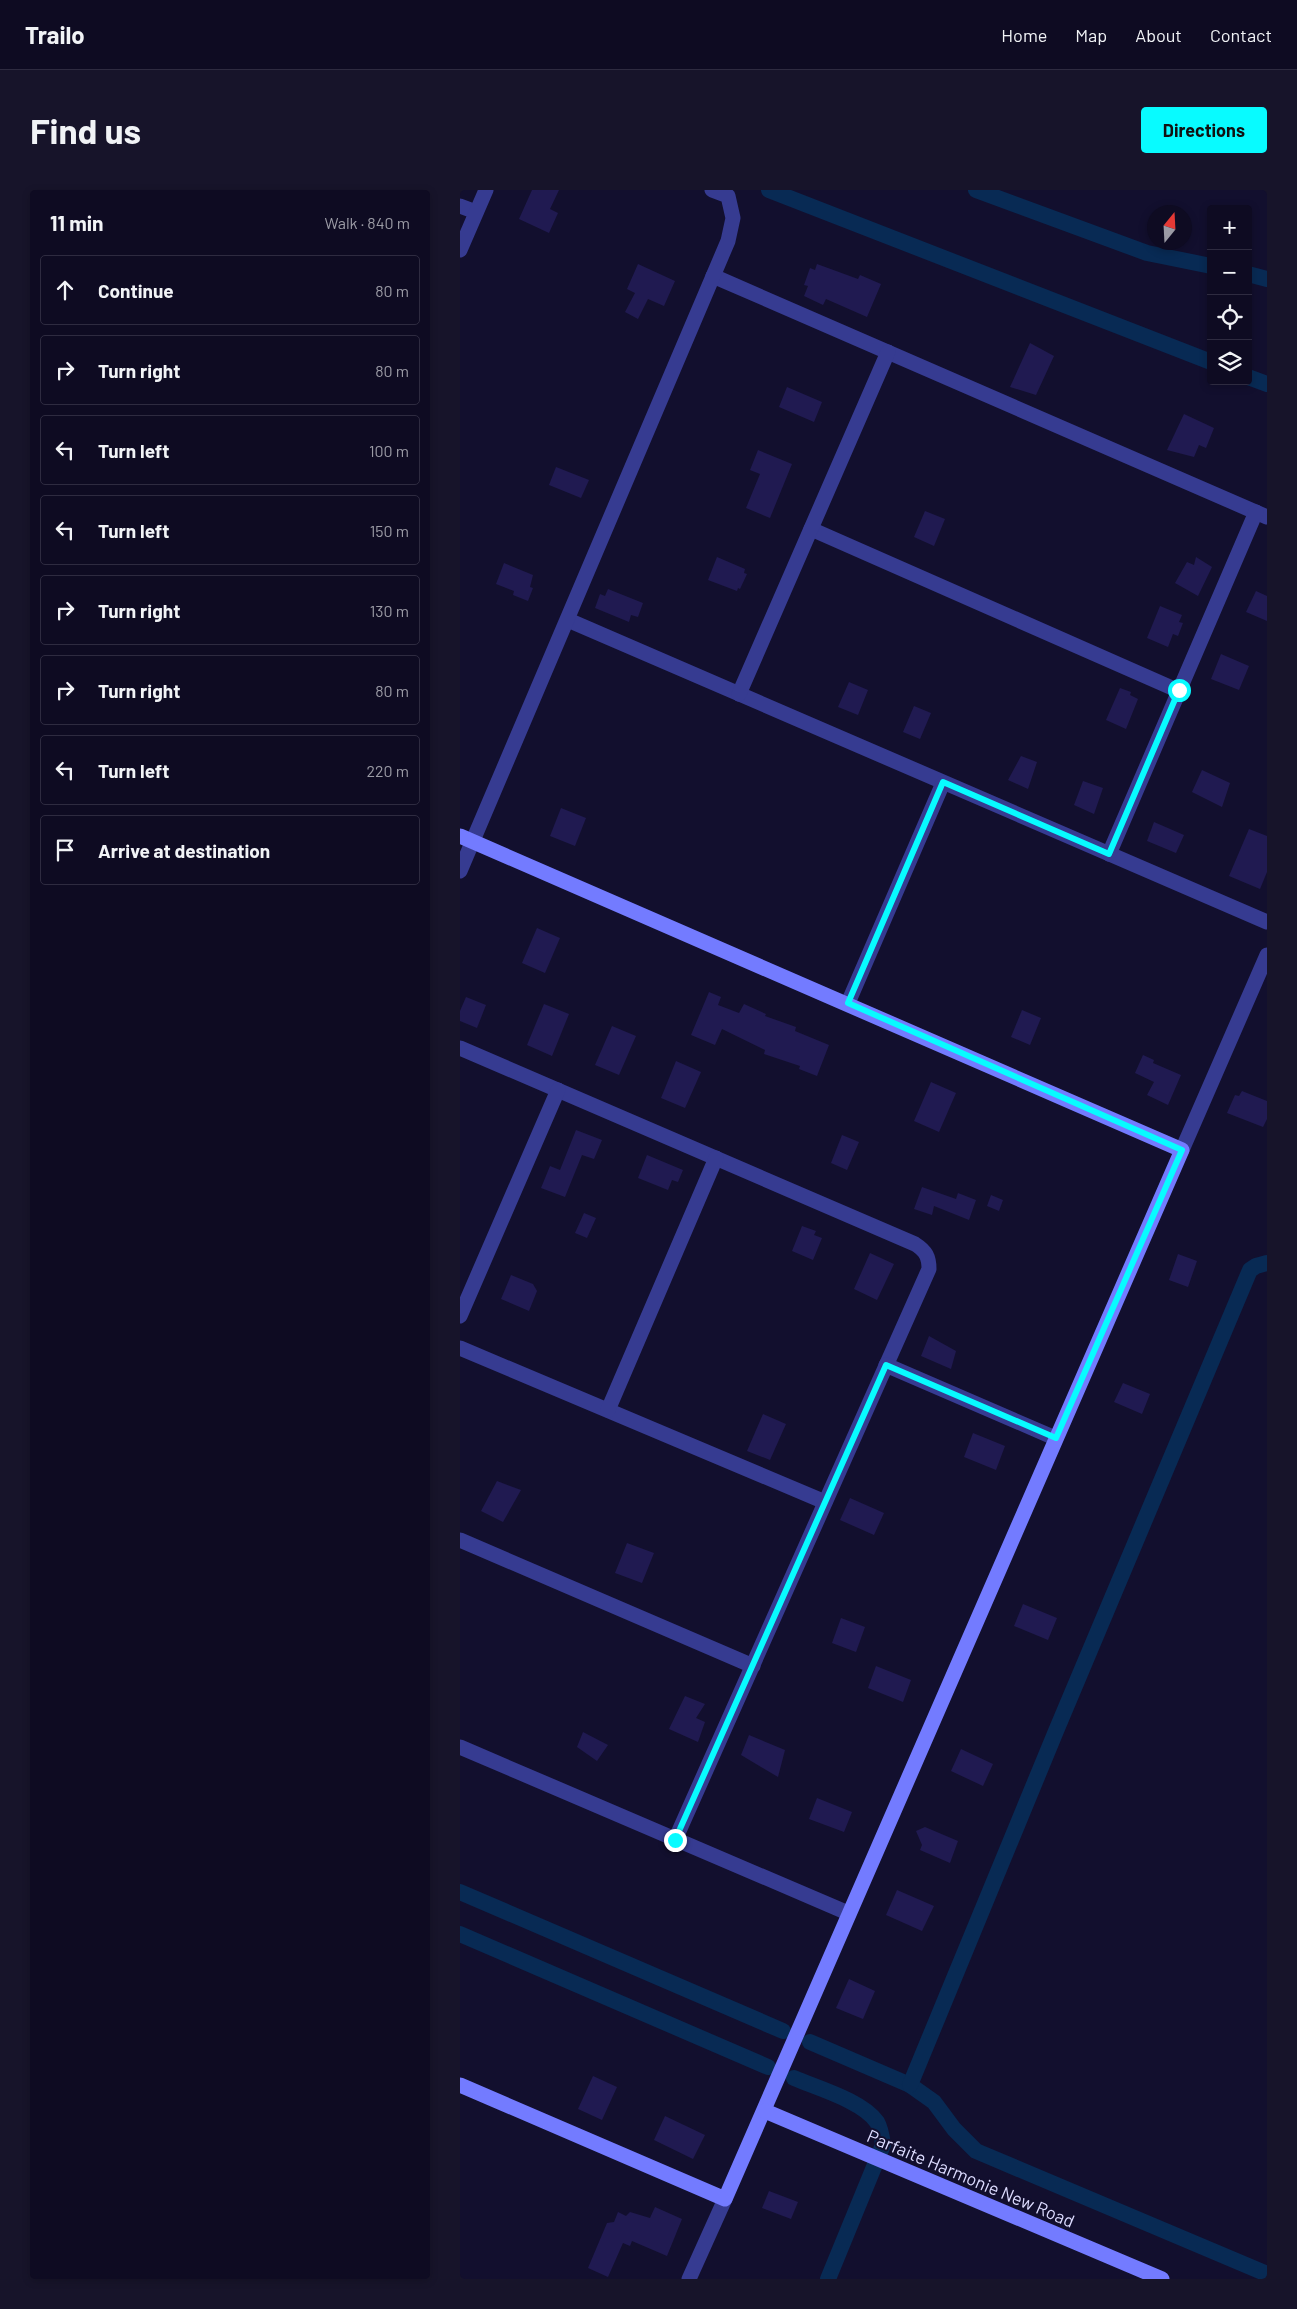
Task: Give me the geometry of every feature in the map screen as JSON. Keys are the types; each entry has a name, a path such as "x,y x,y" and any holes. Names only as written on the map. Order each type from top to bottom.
{"street":[{"path":"460,250 486,190"},
{"path":"460,871 467,838 568,620 728,240 732,218 728,196 712,190"},
{"path":"460,206 476,212"},
{"path":"713,276 1262,514 1179,690 1109,854"},
{"path":"739,694 888,352"},
{"path":"811,528 1179,690"},
{"path":"568,620 1267,922"},
{"path":"848,1003 943,782"},
{"path":"467,838 1182,1150"},
{"path":"689,2279 765,2111 848,1913 1267,955"},
{"path":"460,1048 924,1250 929,1259 929,1270 675,1840"},
{"path":"460,1316 558,1090"},
{"path":"608,1410 716,1158"},
{"path":"460,1348 825,1502"},
{"path":"886,1365 1056,1438"},
{"path":"460,1540 753,1666"},
{"path":"460,1747 848,1913"},
{"path":"460,2085 725,2199"},
{"name":"Parfaite Harmonie New Road","path":"765,2111 1162,2279"}],"building":[{"path":"532,190 559,190 550,209 558,213 549,233 519,219"},
{"path":"638,264 675,281 664,306 648,299 638,319 625,312 635,293 627,289"},
{"path":"817,264 858,279 860,275 881,284 867,317 826,299 823,305 804,296 808,286 804,285 810,268 815,270"},
{"path":"1030,343 1054,356 1036,395 1010,387"},
{"path":"787,387 822,402 814,422 779,407"},
{"path":"1184,414 1214,428 1206,448 1199,445 1194,457 1167,450"},
{"path":"758,450 792,464 770,518 746,508 760,474 750,470"},
{"path":"556,467 589,480 581,498 549,485"},
{"path":"925,511 945,519 934,546 914,537"},
{"path":"717,557 745,569 744,573 747,574 740,589 738,588 737,591 708,580"},
{"path":"1196,557 1212,567 1198,596 1175,583 1187,562 1194,565"},
{"path":"504,563 533,575 530,587 533,588 528,601 513,595 514,591 496,584"},
{"path":"608,589 643,603 638,617 631,615 629,622 595,608 600,594 605,596"},
{"path":"1256,591 1267,596 1267,621 1246,612"},
{"path":"1160,606 1182,615 1179,622 1183,623 1178,636 1173,634 1168,647 1147,638"},
{"path":"1221,654 1249,666 1239,690 1211,679"},
{"path":"849,682 868,690 858,715 838,707"},
{"path":"1120,688 1131,692 1130,695 1138,699 1126,729 1106,720"},
{"path":"914,706 931,713 920,739 903,732"},
{"path":"1021,756 1037,762 1028,789 1008,780"},
{"path":"1202,770 1230,783 1222,807 1192,792"},
{"path":"1083,781 1103,788 1094,814 1074,805"},
{"path":"561,808 586,818 575,846 550,836"},
{"path":"1154,822 1184,835 1176,853 1147,841"},
{"path":"1249,829 1267,836 1267,872 1260,889 1229,876"},
{"path":"537,928 560,938 545,973 522,963"},
{"path":"709,992 721,997 718,1005 739,1013 744,1004 766,1014 765,1016 796,1027 795,1031 829,1045 817,1076 799,1069 800,1066 764,1054 765,1050 722,1029 715,1045 691,1035"},
{"path":"466,997 486,1005 477,1028 460,1021 460,1011"},
{"path":"544,1004 569,1014 552,1056 527,1045"},
{"path":"1022,1010 1041,1018 1030,1045 1011,1037"},
{"path":"612,1026 636,1036 619,1075 595,1065"},
{"path":"1143,1055 1154,1060 1153,1063 1181,1075 1168,1105 1147,1095 1154,1082 1135,1073"},
{"path":"676,1061 701,1072 685,1108 661,1098"},
{"path":"931,1082 956,1093 939,1132 914,1121"},
{"path":"1242,1091 1267,1101 1267,1119 1263,1127 1227,1113 1235,1095 1239,1096"},
{"path":"576,1130 602,1140 594,1159 582,1155 565,1197 541,1188 550,1166 560,1170"},
{"path":"842,1135 859,1142 847,1170 831,1163"},
{"path":"647,1155 683,1170 678,1182 672,1180 668,1190 638,1178"},
{"path":"922,1187 956,1199 958,1193 976,1200 969,1220 934,1206 932,1215 914,1209"},
{"path":"991,1195 1003,1200 999,1211 987,1206"},
{"path":"584,1213 596,1218 587,1238 575,1233"},
{"path":"802,1226 816,1231 814,1235 822,1238 813,1260 792,1251"},
{"path":"870,1253 894,1264 877,1300 854,1289"},
{"path":"1178,1254 1197,1261 1188,1287 1169,1280"},
{"path":"511,1275 533,1284 537,1291 529,1311 501,1299"},
{"path":"929,1336 956,1351 951,1369 921,1356"},
{"path":"1123,1383 1150,1394 1142,1414 1114,1402"},
{"path":"763,1414 786,1424 770,1460 747,1451"},
{"path":"973,1433 1005,1446 996,1470 964,1457"},
{"path":"497,1481 521,1490 503,1522 481,1511"},
{"path":"850,1498 884,1513 874,1535 840,1520"},
{"path":"627,1543 654,1553 642,1583 615,1573"},
{"path":"1023,1604 1057,1618 1048,1640 1014,1626"},
{"path":"841,1618 865,1627 856,1652 832,1643"},
{"path":"876,1666 911,1680 903,1702 868,1688"},
{"path":"685,1696 705,1704 696,1718 705,1722 698,1742 669,1729"},
{"path":"583,1732 608,1745 597,1761 577,1747"},
{"path":"749,1735 785,1750 778,1777 741,1755"},
{"path":"961,1749 993,1764 983,1786 951,1771"},
{"path":"817,1798 852,1812 844,1832 809,1819"},
{"path":"925,1827 958,1841 950,1863 920,1850 922,1845 916,1831"},
{"path":"897,1890 934,1906 922,1931 886,1915"},
{"path":"849,1979 875,1991 863,2019 836,2008"},
{"path":"593,2076 617,2087 602,2120 578,2109"},
{"path":"665,2116 705,2135 693,2159 654,2140"},
{"path":"769,2191 798,2202 791,2219 762,2208"},
{"path":"655,2207 682,2219 667,2256 632,2241 630,2246 623,2243 608,2277 588,2268 607,2223 614,2222 618,2212 626,2216 630,2212 650,2218"}],"waterway":[{"path":"769,190 1207,360"},
{"path":"976,190 1147,253 1207,265"},
{"path":"1252,275 1267,279"},
{"path":"1252,378 1267,384"},
{"path":"910,2085 1056,1731 1250,1270 1267,1263"},
{"path":"460,1892 783,2031"},
{"path":"460,1934 768,2067"},
{"path":"810,2042 910,2085 934,2102 954,2129 976,2151 1267,2274"},
{"path":"794,2078 851,2101 870,2114 877,2122 882,2136 883,2145 828,2279"}],"route":[{"path":"675,1840 886,1365 1056,1438 1182,1150 848,1003 943,782 1109,854 1179,690"}]}
